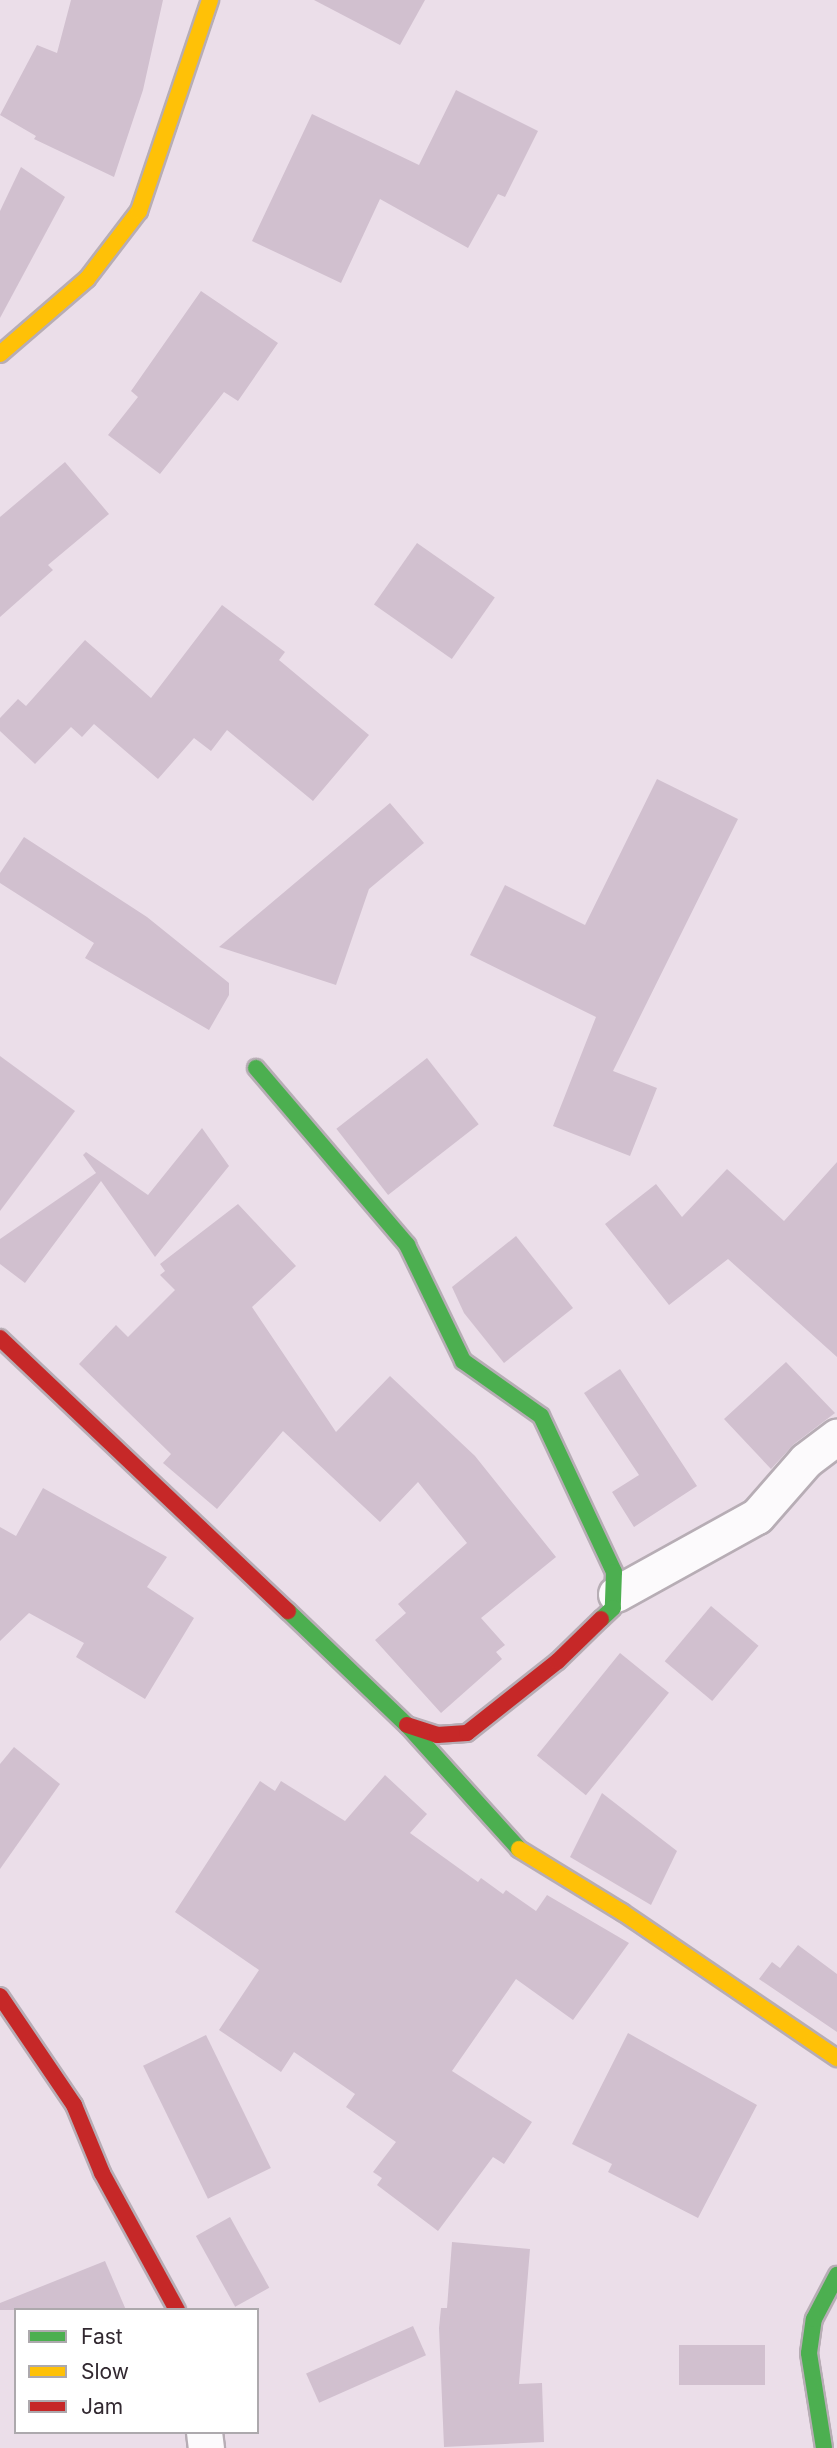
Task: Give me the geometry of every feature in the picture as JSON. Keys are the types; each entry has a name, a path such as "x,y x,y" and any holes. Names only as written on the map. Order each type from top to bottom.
{"street":[{"path":"0,354 87,279 139,211 210,0"},
{"path":"256,1068 407,1245 463,1361 541,1416 611,1562 616,1594 613,1608 558,1661 467,1733 437,1735 407,1725"},
{"path":"0,1338 407,1725 527,1858 622,1912 837,2058"},
{"path":"616,1594 757,1516 806,1460 837,1437"},
{"path":"0,1996 74,2105 102,2173 176,2308"},
{"path":"824,2448 809,2353 814,2319 837,2275"}],"building":[{"path":"71,0 163,0 143,90 114,177 34,139 36,136 0,115 37,45 57,53"},
{"path":"314,0 425,0 400,45"},
{"path":"456,90 538,131 505,197 498,194 468,248 380,199 341,283 252,241 312,114 419,165"},
{"path":"21,167 65,197 0,318 0,211"},
{"path":"201,291 278,343 238,401 224,392 160,474 108,435 138,397 131,391"},
{"path":"65,462 109,514 48,565 53,570 0,617 0,517"},
{"path":"417,543 495,597 452,659 374,604"},
{"path":"222,605 285,652 279,660 369,735 313,801 227,730 211,751 194,738 158,779 94,724 82,737 71,727 35,764 0,731 0,718 18,699 26,706 85,640 151,698"},
{"path":"657,779 738,819 613,1071 657,1088 630,1156 553,1126 596,1017 470,955 505,885 585,925"},
{"path":"390,803 424,843 369,889 336,985 219,947"},
{"path":"24,837 147,917 229,983 229,995 209,1030 85,958 94,943 0,883 0,873"},
{"path":"0,1056 75,1111 0,1211"},
{"path":"427,1058 479,1124 388,1195 336,1129"},
{"path":"202,1128 229,1166 155,1257 101,1181 25,1283 0,1264 0,1239 96,1173 83,1155 86,1152 148,1195"},
{"path":"837,1162 837,1357 728,1259 669,1305 605,1224 656,1184 682,1217 727,1169 784,1221"},
{"path":"238,1204 296,1266 252,1307 336,1432 390,1376 475,1456 556,1557 481,1618 505,1645 496,1652 502,1659 441,1713 375,1640 406,1613 398,1604 467,1543 418,1482 380,1522 283,1431 217,1509 163,1463 171,1454 79,1364 116,1325 128,1337 175,1290 160,1275 165,1271 160,1264"},
{"path":"516,1236 573,1308 504,1363 464,1313 452,1287"},
{"path":"786,1362 835,1413 794,1444 771,1469 724,1419"},
{"path":"620,1369 697,1486 634,1527 612,1492 639,1475 584,1393"},
{"path":"43,1488 167,1557 147,1587 194,1618 145,1699 76,1657 84,1643 29,1613 0,1641 0,1527 16,1536"},
{"path":"711,1606 758,1646 712,1701 665,1661"},
{"path":"620,1653 669,1693 586,1795 537,1756"},
{"path":"14,1747 60,1784 0,1869 0,1764"},
{"path":"385,1775 427,1814 410,1833 478,1882 481,1878 503,1894 506,1890 536,1911 547,1895 629,1943 573,2020 516,1979 452,2071 532,2122 504,2164 493,2157 438,2231 377,2185 382,2178 373,2172 396,2142 346,2107 355,2094 294,2052 281,2072 219,2030 259,1970 175,1912 260,1781 275,1791 281,1781 345,1821"},
{"path":"602,1793 677,1851 651,1905 570,1857"},
{"path":"798,1945 837,1974 837,2032 759,1979 772,1962 780,1968"},
{"path":"628,2033 757,2105 698,2218 608,2172 612,2164 572,2144"},
{"path":"206,2035 271,2168 208,2199 143,2066"},
{"path":"230,2217 269,2288 235,2307 196,2236"},
{"path":"452,2242 530,2249 519,2384 542,2383 544,2442 444,2447 439,2328 441,2308 447,2308"},
{"path":"105,2261 125,2308 0,2310 0,2303"},
{"path":"413,2326 426,2355 319,2403 306,2374"},
{"path":"679,2345 765,2345 765,2385 679,2385"}],"traffic: fast":[{"path":"256,1068 407,1245 463,1361 541,1416 614,1572 613,1608 601,1619"},
{"path":"288,1611 407,1725 519,1849"},
{"path":"824,2448 809,2353 814,2319 837,2275"}],"traffic: slow":[{"path":"0,354 87,279 139,211 210,0"},
{"path":"519,1849 622,1912 837,2058"}],"traffic: jam":[{"path":"0,1338 288,1611"},
{"path":"407,1725 437,1735 467,1733 558,1661 601,1619"},
{"path":"0,1996 74,2105 102,2173 176,2308"}]}
